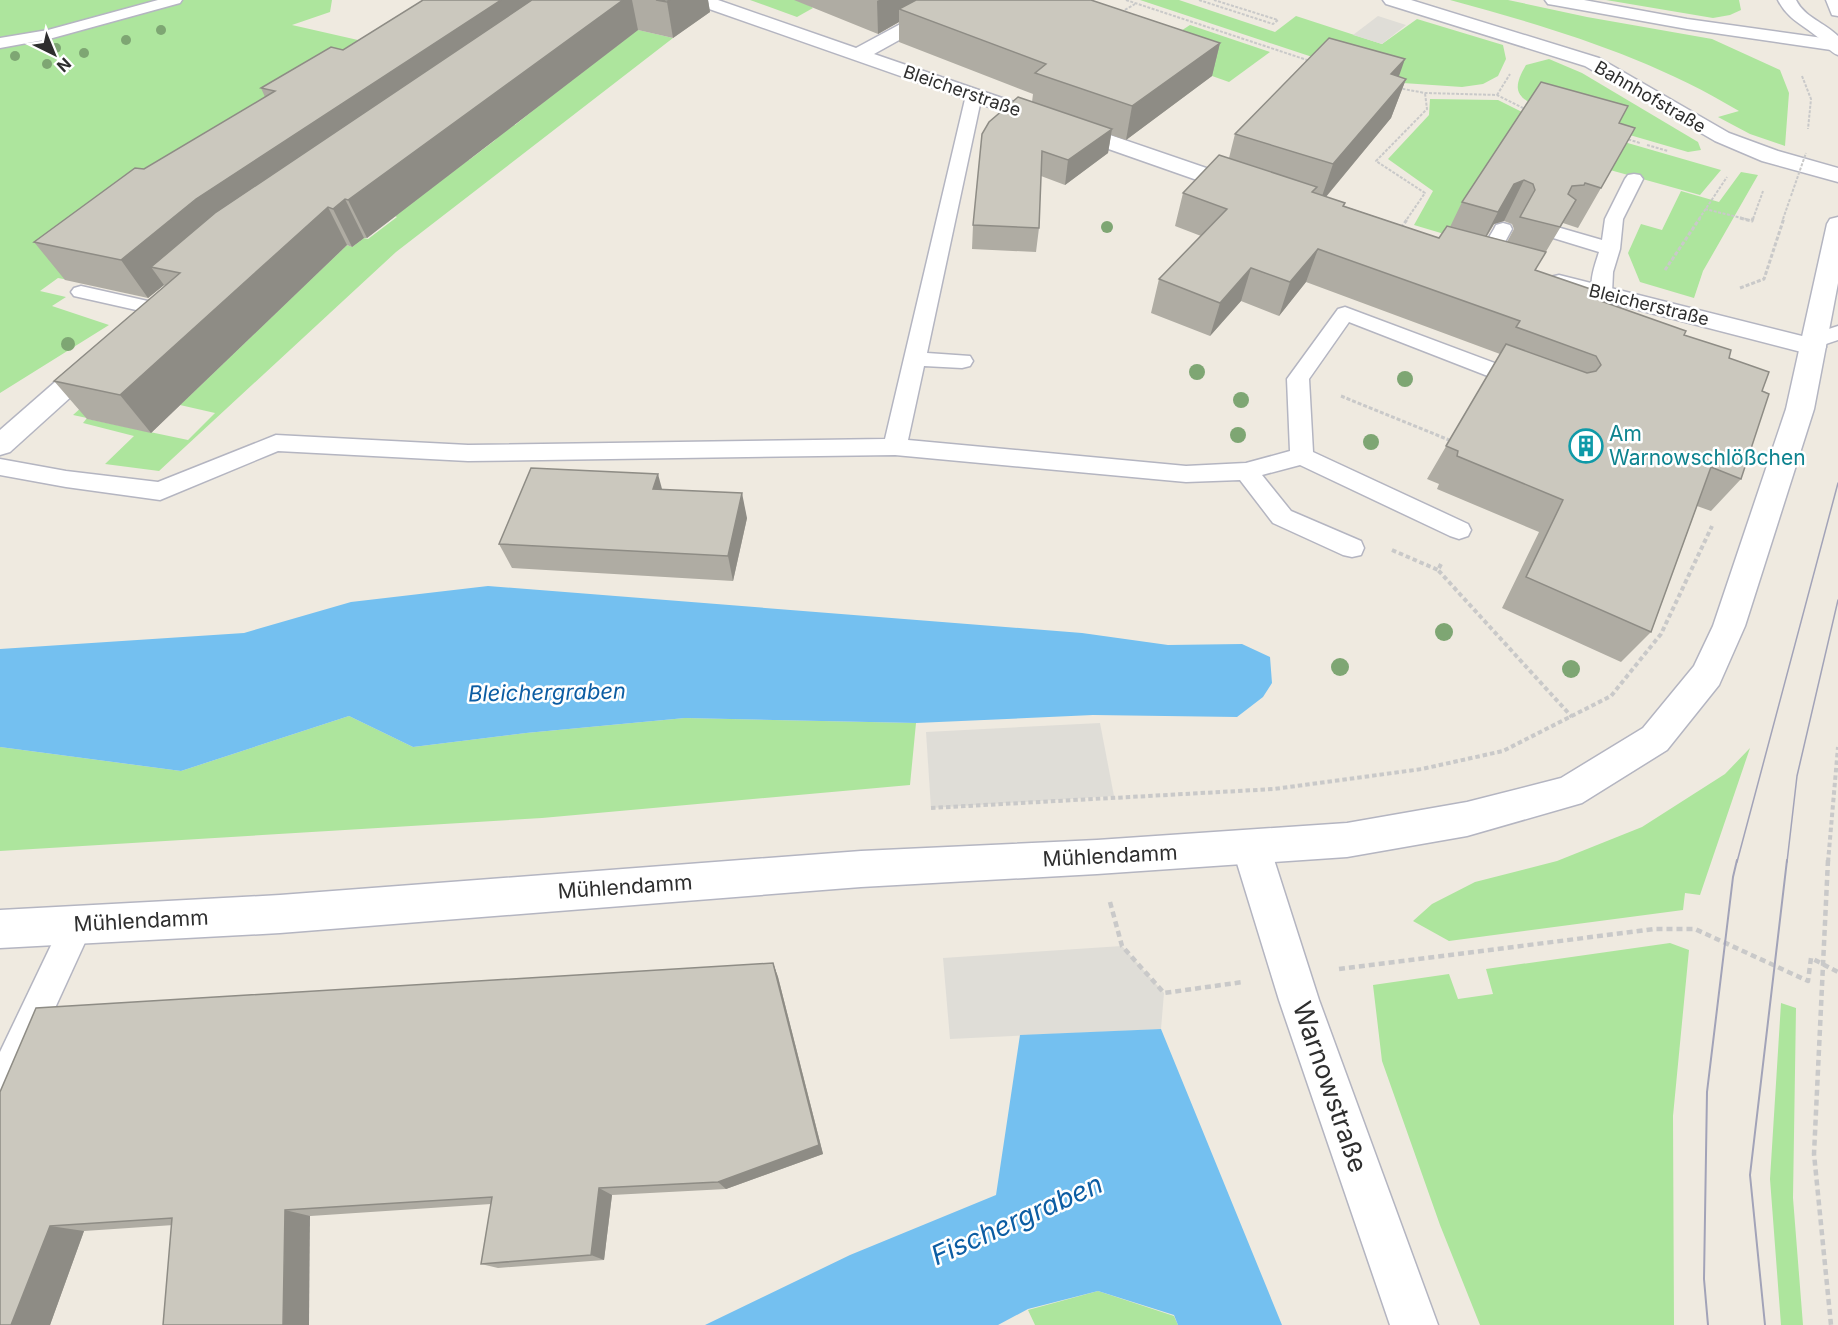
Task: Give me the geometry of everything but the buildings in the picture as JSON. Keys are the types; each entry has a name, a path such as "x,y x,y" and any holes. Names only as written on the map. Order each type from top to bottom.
{"street":[{"name":"Bleicherstraße","path":"701,0 1261,195"},
{"path":"857,55 958,0"},
{"name":"Bahnhofstraße","path":"1392,0 1592,62 1722,137 1770,156 1838,175"},
{"path":"1554,0 1697,26 1836,39"},
{"path":"1787,0 1790,7 1802,19 1836,39"},
{"path":"1835,0 1838,11"},
{"name":"Mühlendamm","path":"0,929 280,914 861,869 1097,857 1347,840 1490,813 1569,792 1608,770 1654,739 1707,675 1729,626 1800,410 1838,224"},
{"name":"Bleicherstraße","path":"1537,277 1813,344"},
{"path":"0,445 110,347"},
{"name":"Warnowstraße","path":"1251,847 1291,975 1414,1325"}],"lane":[{"path":"0,43 49,34 175,0"},
{"path":"895,447 974,95"},
{"path":"1602,293 1614,219 1634,179"},
{"path":"1483,263 1503,229"},
{"path":"1557,233 1610,249"},
{"path":"81,292 154,308"},
{"path":"1302,456 1298,379 1345,313 1543,389"},
{"path":"1813,344 1838,333"},
{"path":"915,359 962,360"},
{"path":"0,467 66,479 160,491 276,443 468,453 895,447 1186,474 1246,471 1302,456 1459,530"},
{"path":"1246,471 1282,518 1352,548"},
{"path":"0,1090 77,925"}],"path":[{"path":"1126,0 1317,63"},
{"path":"1199,0 1273,24 1278,20 1214,0"},
{"path":"1221,2 1226,0"},
{"path":"1117,14 1136,3"},
{"path":"1801,75 1811,99 1808,131"},
{"path":"1393,87 1425,93 1497,95 1536,112"},
{"path":"1400,229 1425,193 1376,161 1427,109 1425,93"},
{"path":"1625,138 1669,151"},
{"path":"1734,290 1764,279 1806,153"},
{"path":"1643,304 1728,175"},
{"path":"1705,209 1752,221 1766,183"},
{"path":"1298,379 1449,440"},
{"path":"931,808 1274,789 1422,769 1503,751 1611,696 1661,634 1713,524"},
{"path":"1459,530 1438,570 1572,717"},
{"path":"1831,1325 1814,1154 1828,834 1838,747"},
{"path":"1097,857 1122,946 1164,993 1291,975"},
{"path":"1381,963 1655,929 1695,929 1808,981 1811,958 1838,972"}],"green space":[{"path":"0,0 332,0 330,12 292,25 415,53 74,281 58,278 40,291 66,297 52,306 109,325 0,393"},
{"path":"750,0 801,0 813,8 797,17"},
{"path":"1140,0 1179,0 1275,32 1296,16 1382,44 1417,19 1503,45 1506,59 1498,76 1483,84 1462,87 1388,82"},
{"path":"1450,0 1508,0 1587,17 1712,39 1780,70 1789,93 1785,146 1750,134 1718,117 1739,111 1635,59 1525,21"},
{"path":"1606,0 1739,0 1741,10 1713,18"},
{"path":"1190,25 1270,52 1229,82 1147,53"},
{"path":"634,29 673,38 396,252 159,471 105,464 134,436 83,423 87,418 73,415 133,361 88,419 188,440 215,413 180,405 347,245 352,247 364,238 368,239 397,217 393,215 465,159 469,160 494,141 511,124 515,125"},
{"path":"1549,59 1582,73 1698,142 1701,150 1688,152 1544,110 1528,102 1519,93 1518,82 1521,74 1526,65"},
{"path":"1430,99 1498,100 1524,113 1721,170 1700,195 1610,170 1522,121 1481,245 1414,225 1433,191 1388,159 1429,115"},
{"path":"1741,172 1758,175 1703,271 1694,298 1640,282 1628,253 1641,224 1662,230 1681,191 1719,202"},
{"path":"349,716 413,747 526,733 685,718 916,723 910,785 542,818 0,851 0,747 181,771"},
{"path":"1750,748 1700,895 1685,893 1683,910 1449,941 1413,921 1432,904 1475,882 1557,861 1642,827 1725,774"},
{"path":"1670,943 1689,950 1673,1116 1674,1325 1480,1325 1440,1225 1382,1061 1373,985 1449,974 1458,999 1493,994 1486,969"},
{"path":"1781,1003 1796,1008 1793,1198 1803,1325 1781,1325 1770,1179"},
{"path":"1098,1291 1174,1316 1178,1325 1035,1325 1028,1310"}],"shaded area":[{"path":"1378,16 1406,25 1382,44 1353,35"},
{"path":"1100,723 1114,796 931,808 926,732"},
{"path":"1122,946 1164,993 1161,1029 950,1039 943,958"}],"water":[{"name":"Bleichergraben","path":"488,586 1082,633 1168,645 1242,644 1270,657 1272,683 1263,697 1237,717 1093,715 916,723 685,718 526,733 413,747 349,716 181,771 0,747 0,649 244,633 351,602"},
{"name":"Fischergraben","path":"1161,1029 1282,1325 1178,1325 1174,1315 1098,1291 1028,1309 998,1325 705,1325 850,1255 996,1195 1020,1035"}],"tram line":[{"path":"1737,862 1838,483"},
{"path":"1787,862 1797,776 1838,600"},
{"path":"1708,1325 1704,1279 1707,1092 1737,860"},
{"path":"1765,1325 1750,1175 1787,860"}],"place":[{"name":"Am Warnowschlößchen","path":"1586,446"}]}
